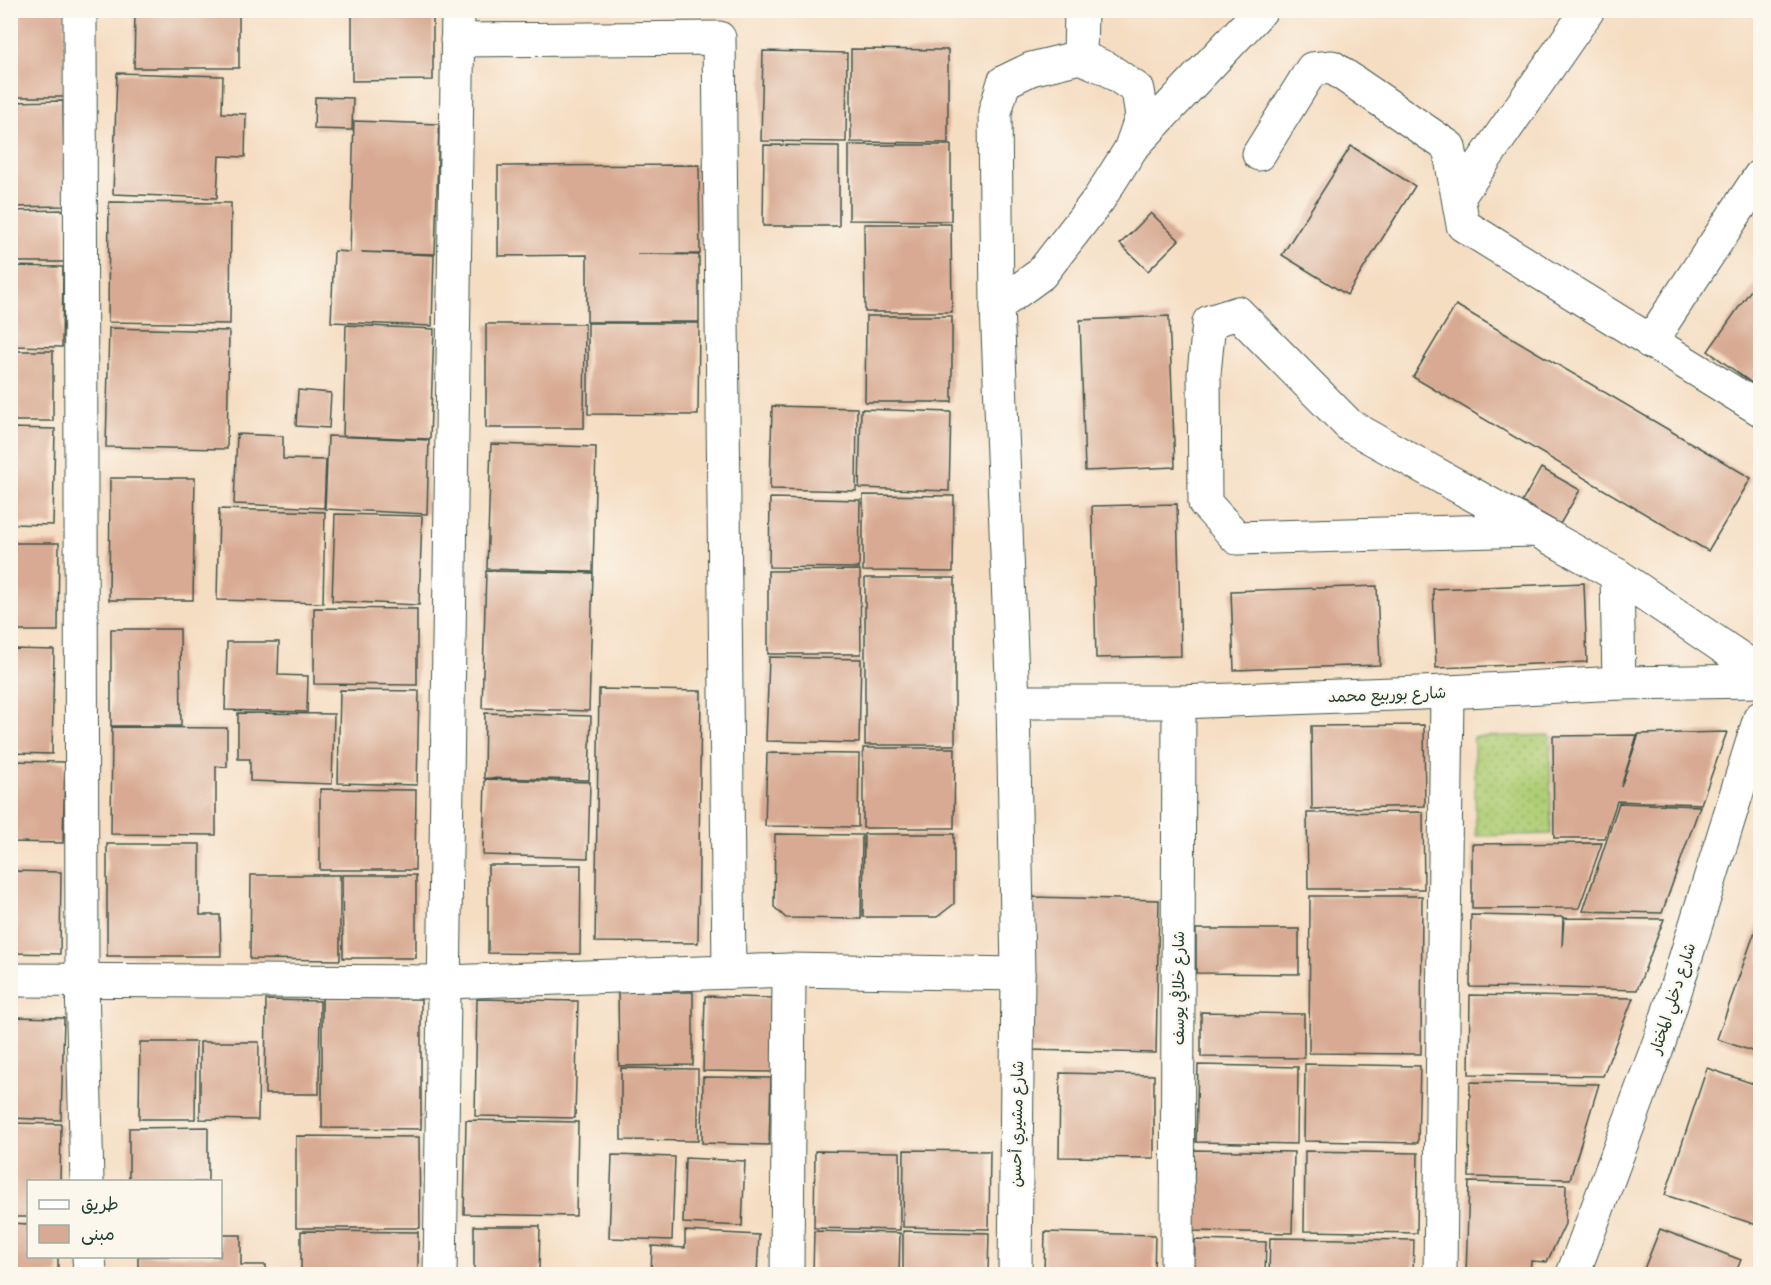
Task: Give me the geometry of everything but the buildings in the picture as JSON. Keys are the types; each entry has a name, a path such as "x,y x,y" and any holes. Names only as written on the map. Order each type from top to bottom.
{"street":[{"path":"80,10 82,982 87,1180"},
{"path":"1081,10 1080,57 1108,69 1138,90 1143,116 1130,150"},
{"path":"997,306 1041,274 1099,199 1130,150 1261,10"},
{"path":"1459,196 1588,10"},
{"path":"440,1275 458,25 719,38 729,972"},
{"name":"شارع مشيري أحسن","path":"1015,1275 1018,974 1013,702 997,306 995,112 1004,82 1031,69 1080,57"},
{"path":"1259,154 1312,69 1332,67 1449,147 1463,225 1761,409"},
{"path":"1650,342 1761,176"},
{"path":"1534,530 1237,538 1205,503 1204,374 1209,322 1238,313 1350,426 1617,575 1761,672"},
{"path":"1617,575 1619,683"},
{"name":"شارع بوربيع محمد","path":"1013,702 1179,702 1619,683 1761,681"},
{"path":"1440,1275 1447,692"},
{"name":"شارع خلافي يوسف","path":"1177,1275 1179,702"},
{"name":"شارع دخلي المختار","path":"1573,1275 1660,1040 1761,718"},
{"path":"10,980 445,982 789,970 1018,974"},
{"path":"787,1275 789,970"},
{"path":"89,1258 90,1275"}],"green space":[{"path":"1550,735 1551,834 1476,836 1474,737"}]}
